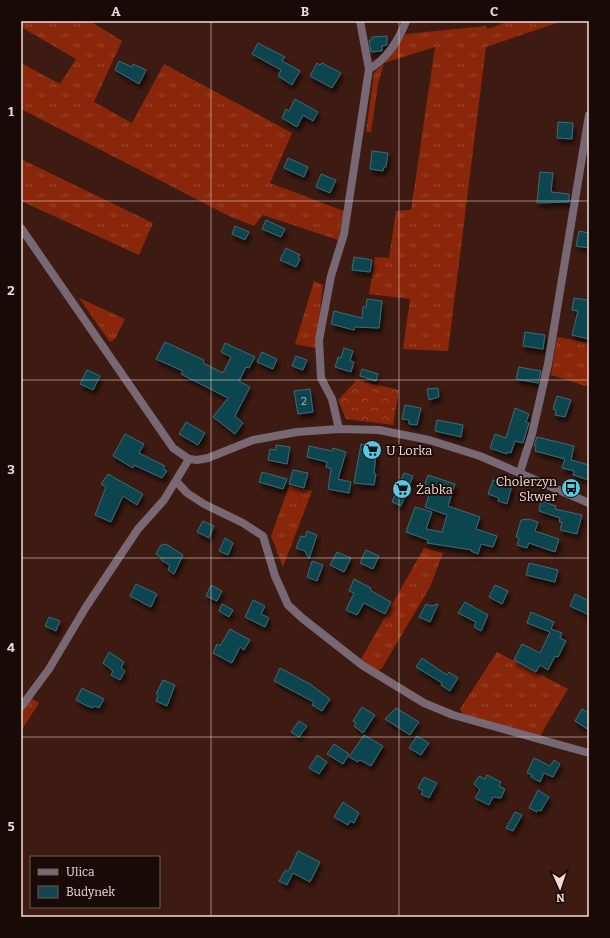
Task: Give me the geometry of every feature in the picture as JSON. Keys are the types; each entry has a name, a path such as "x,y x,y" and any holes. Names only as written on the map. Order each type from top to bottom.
{"street":[{"path":"339,429 332,399 321,378 319,340 331,276 344,234 369,69 360,21"},
{"path":"369,69 379,64 402,31 406,21"},
{"path":"520,472 532,434 548,364 589,115"},
{"path":"21,228 173,448 189,459 198,460 208,458 253,440 274,435 339,429 379,430 429,440 480,456 589,503"},
{"path":"21,708 49,669 86,607 138,529 164,500 189,459"},
{"path":"176,481 187,493 199,501 243,523 263,536 275,576 288,605 302,618 362,665 424,703 453,715 589,753"}],"green space":[{"path":"21,21 90,21 122,41 94,102 132,123 164,64 292,133 270,183 344,211 338,240 263,215 254,226 229,216 21,109 21,63 60,84 76,59 21,27"},
{"path":"509,21 563,21 486,47 448,351 403,349 410,299 369,294 375,257 389,258 396,211 411,210 435,47 384,63 406,34 486,26 488,29"},
{"path":"384,63 378,84 371,132 366,132 374,73"},
{"path":"21,159 153,223 139,255 21,201"},
{"path":"314,281 323,285 316,348 295,344"},
{"path":"79,298 125,319 115,339 110,342"},
{"path":"557,337 589,343 589,387 551,375"},
{"path":"357,380 399,390 393,425 346,419 338,400"},
{"path":"289,486 312,491 283,567 271,536"},
{"path":"424,548 443,553 430,587 382,668 378,671 361,659"},
{"path":"497,652 568,689 540,736 463,714 460,709"},
{"path":"31,698 39,703 21,731 21,711"}],"building":[{"path":"387,36 387,45 382,46 382,51 371,52 369,40 372,40 372,37"},
{"path":"258,43 285,57 282,61 300,71 292,85 278,76 281,70 252,54"},
{"path":"119,61 132,67 133,64 146,70 139,84 115,70"},
{"path":"317,63 320,65 322,63 341,73 332,88 310,76"},
{"path":"295,99 318,112 313,121 303,115 297,127 282,118 286,109 289,111"},
{"path":"558,122 573,123 572,139 557,138"},
{"path":"372,151 388,153 386,167 384,167 383,171 370,169"},
{"path":"288,158 308,167 304,177 284,168"},
{"path":"540,172 553,173 551,192 569,194 569,202 537,203"},
{"path":"321,174 336,180 330,193 316,187"},
{"path":"266,220 285,229 281,237 262,229"},
{"path":"235,226 249,232 245,240 232,234"},
{"path":"579,231 589,233 589,248 576,246"},
{"path":"286,248 300,255 298,258 300,259 296,267 280,260"},
{"path":"354,257 372,260 370,272 352,270"},
{"path":"574,298 589,300 589,339 572,335 578,311 572,310"},
{"path":"367,299 382,301 379,328 355,327 354,330 331,324 334,311 362,318 363,307 366,307"},
{"path":"525,332 545,335 543,349 523,346"},
{"path":"165,342 204,360 203,363 223,373 231,357 221,352 225,343 255,357 249,368 246,367 239,381 250,387 235,416 243,423 235,434 213,417 228,398 181,374 183,371 156,359"},
{"path":"344,348 353,351 350,361 354,362 351,372 335,367 338,357 341,358"},
{"path":"262,352 277,359 273,369 257,362"},
{"path":"296,356 307,360 303,370 292,366"},
{"path":"519,367 541,371 538,383 516,379"},
{"path":"362,369 378,374 376,381 360,376"},
{"path":"87,370 100,376 93,390 80,384"},
{"path":"438,388 439,397 429,400 427,389"},
{"path":"310,389 313,412 298,414 294,391"},
{"path":"557,396 571,400 565,417 555,415 556,410 553,409"},
{"path":"405,405 421,408 417,425 409,424 409,420 402,419"},
{"path":"515,408 529,414 526,422 529,423 523,443 515,441 511,453 508,452 507,454 490,448 495,434 506,438"},
{"path":"437,420 463,425 461,437 435,431"},
{"path":"186,422 205,433 198,445 179,434"},
{"path":"125,434 144,444 139,453 165,466 163,469 167,471 162,478 134,465 133,468 113,456"},
{"path":"537,437 574,446 571,460 589,465 589,480 573,475 574,471 562,468 565,459 535,451 536,446 534,446"},
{"path":"361,444 377,446 374,485 354,483"},
{"path":"276,445 290,447 287,464 268,460 270,449 276,450"},
{"path":"309,446 332,451 333,448 346,452 338,479 351,482 349,493 328,489 331,469 326,467 327,462 307,457"},
{"path":"293,470 308,473 304,488 289,484"},
{"path":"262,472 287,479 283,489 259,482"},
{"name":"Żabka","path":"404,473 413,476 401,506 392,502"},
{"path":"108,474 143,494 137,505 123,496 111,522 95,515 106,487 101,484"},
{"path":"428,475 455,484 448,506 480,517 476,529 497,536 493,547 481,544 478,554 471,551 472,550 427,543 428,540 406,532 415,507 432,512 426,529 442,532 447,515 425,507 430,492 423,489"},
{"path":"493,480 512,485 507,504 498,501 499,498 488,494"},
{"path":"541,501 556,506 555,509 582,515 577,534 560,530 562,522 559,522 560,518 539,511"},
{"path":"529,519 538,522 535,531 559,539 555,552 529,543 527,548 517,545 519,538 516,537 521,520"},
{"path":"203,521 214,526 209,538 197,532"},
{"path":"307,531 317,535 309,559 305,551 296,548 301,536 305,537"},
{"path":"225,538 233,543 228,555 219,551"},
{"path":"166,544 183,555 174,574 168,570 170,565 161,560 162,558 156,554 161,545"},
{"path":"366,550 379,556 373,569 360,563"},
{"path":"337,552 351,558 344,572 330,565"},
{"path":"312,561 323,565 317,581 307,577"},
{"path":"529,563 558,570 555,582 526,575"},
{"path":"354,579 371,588 370,590 391,602 385,614 364,603 357,615 346,610 354,593 349,591"},
{"path":"136,584 157,594 151,607 130,596"},
{"path":"211,585 222,591 217,601 206,596"},
{"path":"495,585 508,591 502,604 489,597"},
{"path":"575,594 589,601 589,615 570,606"},
{"path":"253,600 265,606 261,614 269,618 265,627 245,617"},
{"path":"465,602 488,615 481,631 474,627 476,622 458,613"},
{"path":"222,604 233,610 229,617 219,611"},
{"path":"426,604 431,606 438,604 430,622 419,617"},
{"path":"531,612 554,622 551,629 562,633 560,638 566,641 558,657 555,656 548,670 540,665 536,672 514,660 522,644 540,653 550,632 527,623"},
{"path":"49,617 60,621 56,631 45,626"},
{"path":"230,629 250,640 244,650 240,647 232,663 213,653 217,644 220,646"},
{"path":"109,652 124,662 121,668 125,671 120,680 111,675 113,671 103,663"},
{"path":"422,658 447,675 449,672 458,678 450,691 441,685 442,683 416,667"},
{"path":"280,668 310,684 330,699 322,711 312,705 314,702 274,681"},
{"path":"163,680 175,685 167,706 156,701 158,696 156,694"},
{"path":"82,688 104,699 99,708 95,706 93,708 87,706 76,700"},
{"path":"362,707 375,715 363,733 354,726 356,723 353,721"},
{"path":"396,708 419,722 410,735 385,719"},
{"path":"582,709 589,713 589,730 575,721"},
{"path":"299,721 307,726 299,737 291,732"},
{"path":"364,735 383,746 371,766 360,760 358,762 349,757"},
{"path":"417,736 429,743 421,755 409,748"},
{"path":"334,744 349,754 343,764 327,754"},
{"path":"317,755 327,762 319,774 309,768"},
{"path":"534,758 550,766 554,760 560,764 553,777 544,773 540,782 531,777 532,775 527,773"},
{"path":"487,775 501,782 499,786 505,789 501,798 493,797 489,805 475,798 480,790 474,784 479,776 485,779"},
{"path":"424,777 437,783 429,798 421,794 423,791 418,788"},
{"path":"538,790 549,797 541,811 538,810 537,812 529,808"},
{"path":"343,802 359,813 354,823 350,821 348,825 334,817"},
{"path":"515,812 522,815 513,831 506,828"},
{"path":"298,851 320,862 310,882 293,873 287,885 279,881 285,871 289,870"}],"place":[{"name":"U Lorka","path":"372,450"},
{"name":"Cholerzyn Skwer","path":"571,488"},
{"name":"Żabka","path":"402,489"}]}
